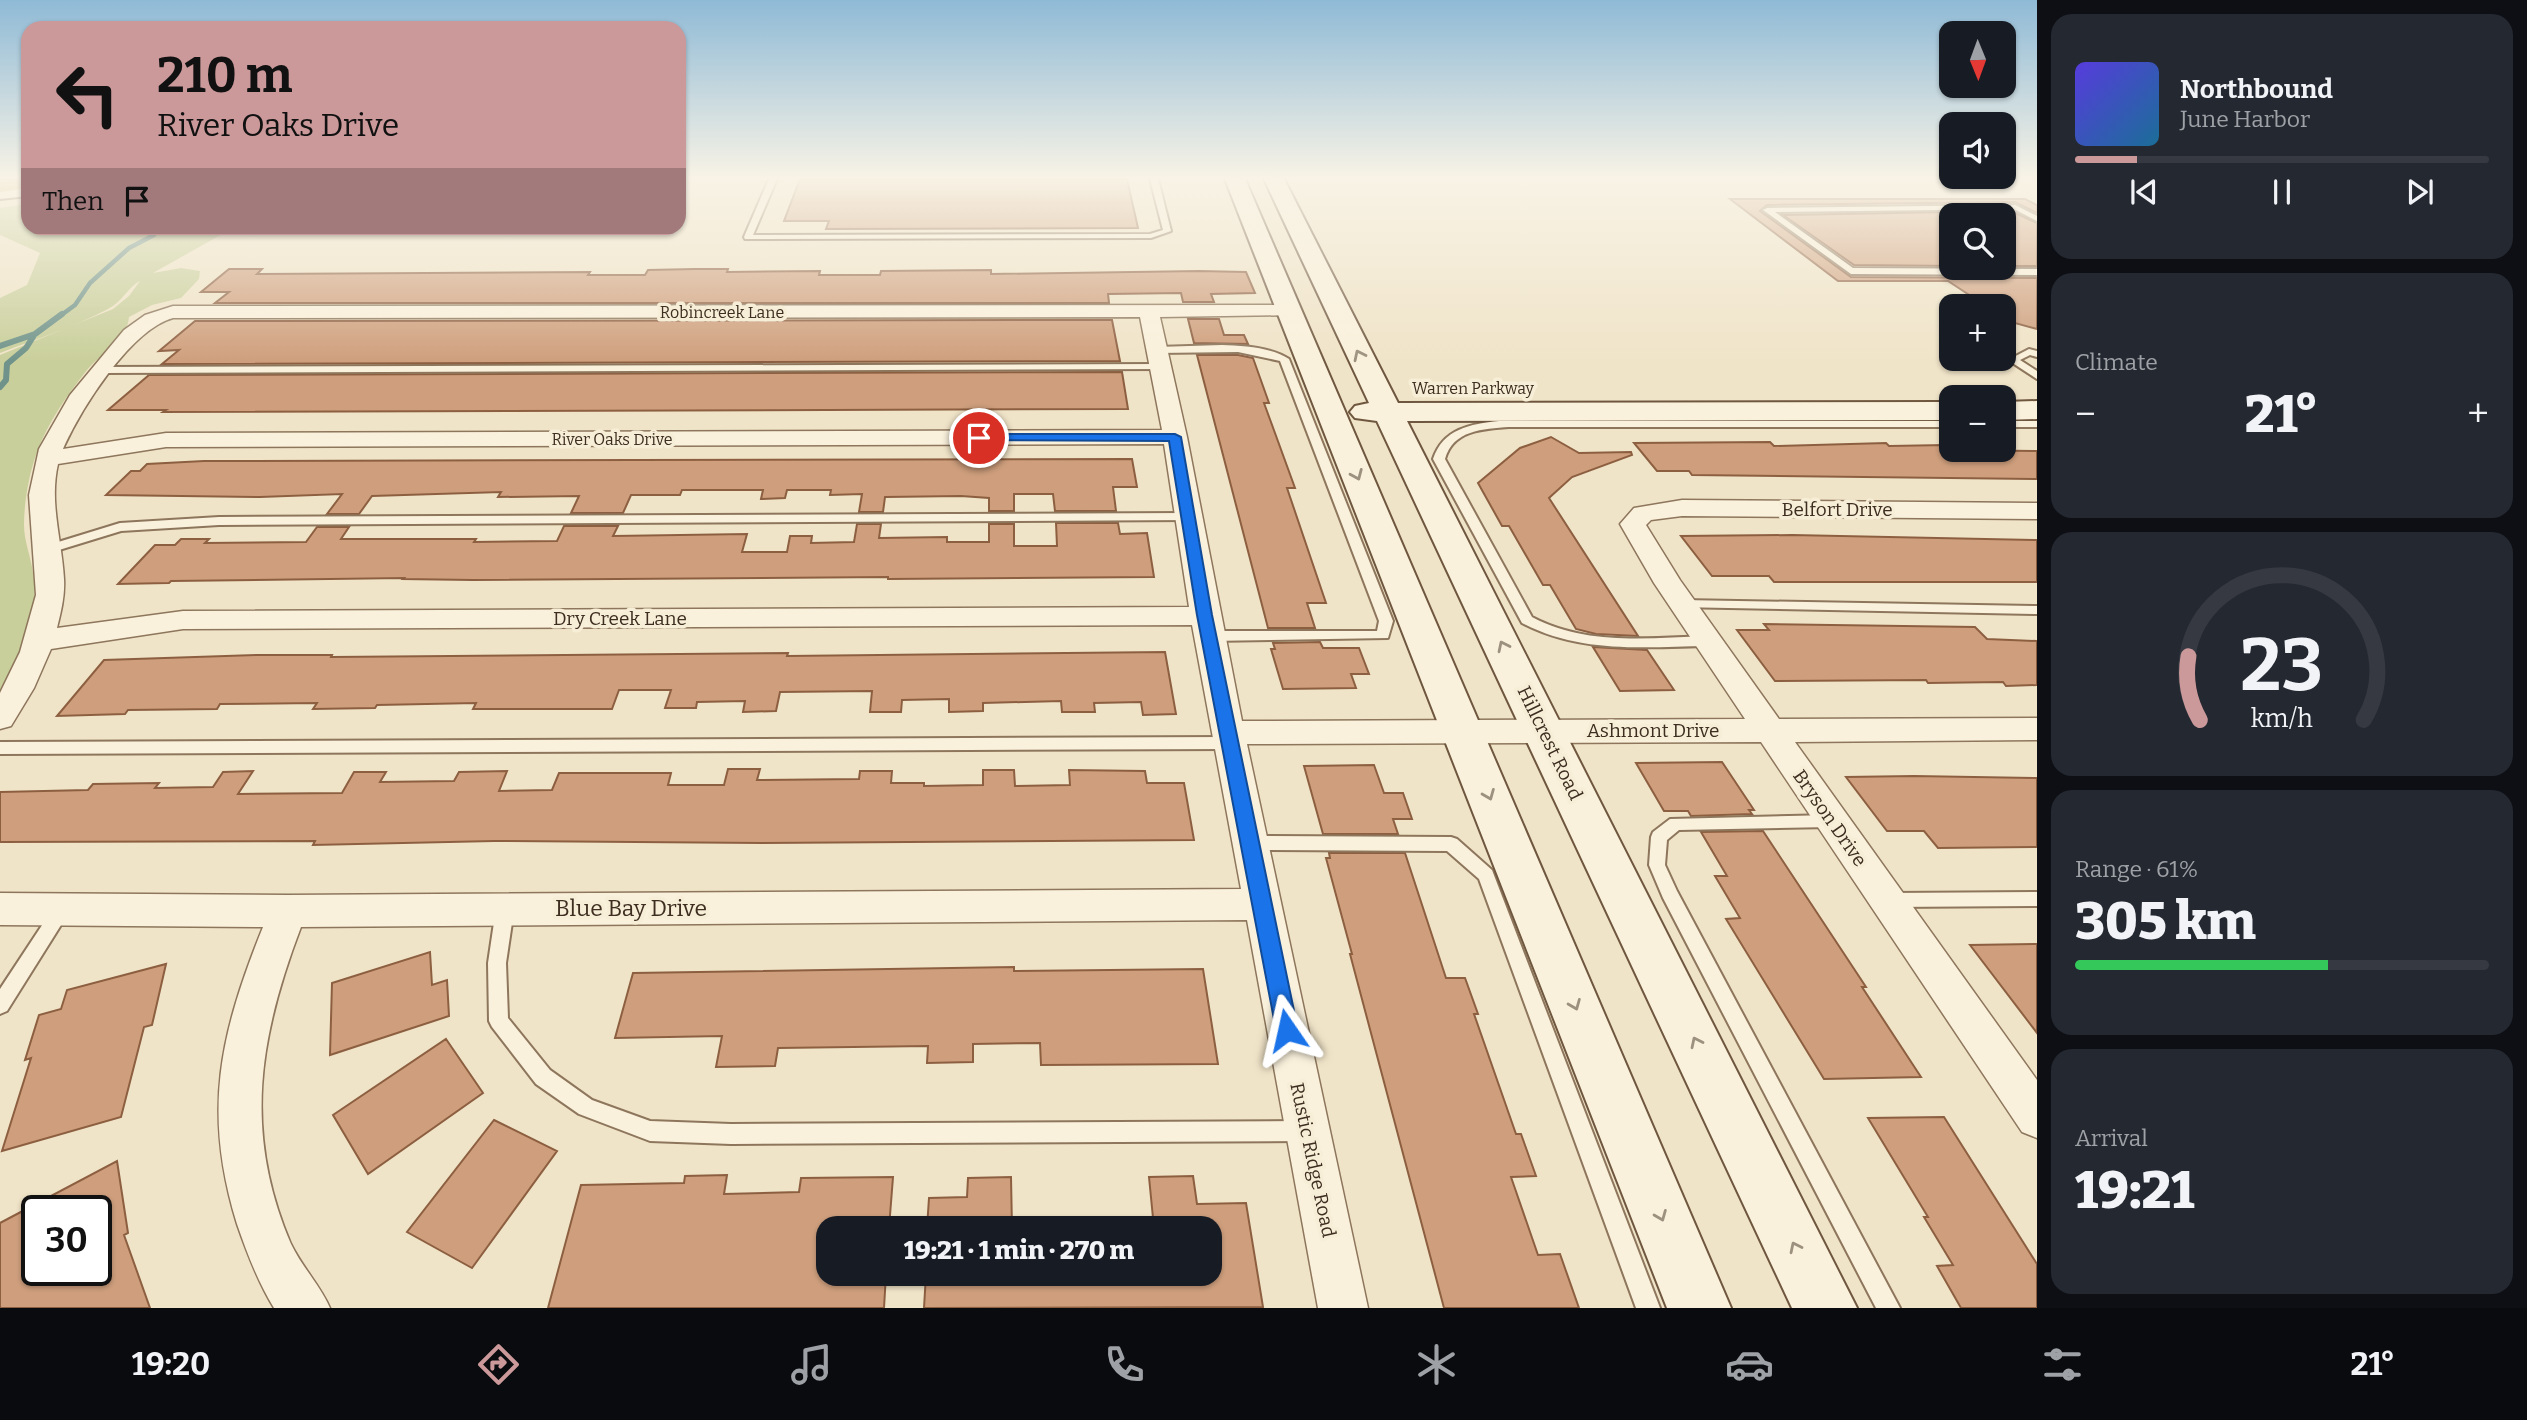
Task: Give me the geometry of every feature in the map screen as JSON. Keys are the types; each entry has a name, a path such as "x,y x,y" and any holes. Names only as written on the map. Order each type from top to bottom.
{"main road":[{"path":"1260,240 1699,1308"},
{"name":"Hillcrest Road","path":"1304,240 1825,1308"},
{"name":"Warren Parkway","path":"1326,400 1707,412 1939,411"},
{"path":"2016,411 2037,410"}],"street":[{"name":"Rustic Ridge Road","path":"1149,311 1175,437 1207,626 1249,843 1343,1308"},
{"name":"Robincreek Lane","path":"100,370 143,323 155,316 173,312 1289,311"},
{"path":"0,718 19,688 49,599 50,580 41,510 43,480 58,432 100,370"},
{"name":"River Oaks Drive","path":"50,458 166,440 1175,437"},
{"name":"Belfort Drive","path":"1638,517 1654,510 1682,508 2037,511"},
{"name":"Bryson Drive","path":"1638,517 1633,524 1682,604 2037,1117"},
{"name":"Dry Creek Lane","path":"37,640 183,620 1207,626"},
{"name":"Ashmont Drive","path":"1229,738 1544,730 2037,729"},
{"name":"Blue Bay Drive","path":"0,909 288,911 1261,904"},
{"path":"288,911 265,966 250,1015 241,1052 237,1097 245,1174 256,1213 279,1272 305,1308"}],"lane":[{"path":"1809,240 1852,271 2037,272"},
{"path":"100,370 1159,359 1245,349 1266,351 1284,359 1386,621 1383,635 1207,626"},
{"path":"2037,354 2029,352 2013,360 2037,376"},
{"path":"1708,641 1583,639 1544,631 1527,620 1439,459 1446,442 1470,428 1509,424 1939,424"},
{"path":"2016,424 2037,424"},
{"path":"46,550 120,527 219,521 1188,517"},
{"path":"1682,604 2037,610"},
{"path":"0,748 1229,738"},
{"path":"1832,821 1676,824 1659,837 1657,865 1669,893 1888,1308"},
{"path":"1249,843 1451,844 1486,875 1648,1308"},
{"path":"1887,900 2037,899"},
{"path":"0,1005 62,909"},
{"path":"505,909 497,963 499,1021 543,1077 586,1107 650,1130 731,1134 1307,1131"}],"green space":[{"path":"11,240 212,240 153,273 181,268 200,271 199,279 181,298 152,305 129,317 124,332 87,370 47,430 32,469 25,507 24,531 34,589 32,623 24,655 0,698 0,355 113,309 129,296 140,281 108,309 0,353 0,298 27,285 40,253"}],"building":[{"path":"1784,240 1800,240 1851,277 1939,277 1939,280 2037,278 2037,329 2016,323 2016,294 1968,294 1948,281 1838,281"},
{"path":"1819,240 1939,240 1939,266 1854,265"},
{"path":"2016,240 2037,240 2037,266 2016,266"},
{"path":"229,269 262,269 257,274 590,272 588,275 645,275 648,270 695,269 728,269 727,272 820,271 819,275 880,275 881,271 991,270 991,274 1246,272 1255,293 1211,294 1214,302 1183,302 1181,293 1108,294 1109,303 215,303 229,292 201,292"},
{"path":"1188,319 1219,319 1224,335 1244,335 1248,344 1194,343"},
{"path":"1112,320 1120,361 162,364 179,350 159,351 195,321"},
{"path":"1197,355 1238,355 1253,358 1269,403 1264,403 1295,488 1287,488 1326,603 1307,603 1315,628 1268,628"},
{"path":"1122,372 1128,409 108,410 149,375"},
{"path":"1551,437 1579,453 1631,452 1632,455 1572,477 1549,498 1638,636 1596,634 1576,629 1550,585 1543,585 1509,526 1502,526 1478,483 1520,448"},
{"path":"1634,443 1939,445 1939,462 2016,462 2016,451 2037,451 2037,479 1692,475 1689,471 1657,471"},
{"path":"1132,459 1137,487 1113,487 1116,511 1055,511 1053,494 1014,494 1014,511 989,511 989,498 961,496 885,497 883,512 859,512 862,494 830,495 831,490 787,490 785,498 761,499 763,490 682,490 680,495 631,495 623,513 571,513 579,496 498,497 501,492 372,496 359,514 327,514 342,494 260,497 106,495 131,471 140,471 147,464 204,461"},
{"path":"1056,523 1118,523 1120,534 1147,533 1154,577 404,578 118,584 155,545 175,545 181,539 209,539 205,543 306,542 317,527 349,527 341,539 476,539 474,542 557,541 564,526 618,526 613,536 747,534 742,552 787,552 790,536 812,536 811,543 854,542 857,524 881,524 879,538 947,537 947,542 989,542 989,524 1014,524 1014,546 1057,546"},
{"path":"1792,535 2037,540 2037,582 1774,582 1769,576 1712,576 1681,536"},
{"path":"1764,624 1975,627 1987,639 2037,641 2037,685 2006,686 2003,682 1928,683 1926,680 1775,681 1737,630 1769,630"},
{"path":"1320,642 1323,648 1359,648 1369,674 1351,674 1356,688 1283,689 1271,649 1275,649 1273,643"},
{"path":"1593,647 1647,650 1674,690 1620,691"},
{"path":"1165,652 1176,714 1143,715 1141,702 1094,703 1095,712 1062,712 1061,701 983,703 983,711 949,712 949,699 902,700 901,712 870,712 872,691 780,692 776,711 743,712 745,701 697,702 696,708 665,708 671,690 619,690 612,709 473,709 476,703 313,709 317,703 220,704 217,709 128,710 125,714 57,716 104,660 257,655 332,655 331,657 788,653 787,656"},
{"path":"1722,762 1754,810 1749,810 1752,814 1691,816 1688,811 1664,811 1636,763"},
{"path":"1374,765 1384,793 1403,793 1412,819 1393,819 1398,834 1323,834 1304,766"},
{"path":"728,769 760,769 757,780 859,779 860,771 892,771 891,783 924,783 924,786 983,785 983,770 1014,770 1015,786 1070,785 1069,770 1145,771 1147,783 1184,783 1194,840 762,843 494,841 313,845 315,841 0,842 0,792 88,790 93,784 159,783 155,788 213,787 223,772 253,771 238,794 342,793 354,772 386,772 380,782 454,781 459,772 507,771 499,791 552,790 559,773 671,773 668,785 724,785"},
{"path":"1846,777 2037,778 2037,847 1938,848 1924,831 1887,831"},
{"path":"1763,831 1866,987 1862,987 1921,1077 1824,1079 1726,919 1740,918 1715,876 1727,876 1701,832"},
{"path":"1329,853 1405,853 1446,978 1465,978 1478,1014 1474,1014 1516,1134 1521,1134 1536,1176 1511,1177 1538,1255 1560,1254 1579,1308 1444,1308 1350,954 1326,858 1330,858"},
{"path":"2037,944 2037,1033 1970,945"},
{"path":"430,952 432,985 447,980 449,1016 330,1055 332,983"},
{"path":"166,964 152,1025 144,1027 121,1117 2,1151 31,1058 25,1060 39,1015 61,1009 67,990"},
{"path":"1014,967 1014,971 1203,969 1218,1064 1041,1065 1040,1043 973,1044 973,1062 927,1063 928,1046 778,1048 775,1066 716,1067 722,1036 615,1038 633,973"},
{"path":"446,1039 483,1093 368,1174 333,1115"},
{"path":"1944,1117 2037,1264 2037,1308 1961,1308 1937,1266 1953,1265 1924,1217 1928,1217 1868,1118"},
{"path":"494,1120 557,1151 472,1268 407,1232"},
{"path":"117,1161 128,1233 124,1235 150,1308 0,1308 0,1223 21,1212 21,1286 112,1286 112,1195 53,1195"},
{"path":"727,1175 724,1194 799,1192 801,1178 893,1177 890,1216 816,1216 816,1286 885,1286 884,1308 548,1308 581,1185 684,1183 685,1176"},
{"path":"1193,1176 1197,1204 1246,1203 1263,1307 924,1308 925,1286 1222,1286 1222,1216 1153,1216 1149,1177"},
{"path":"1011,1177 1012,1216 928,1216 929,1198 967,1197 968,1178"}],"waterway":[{"path":"60,316 75,305 90,283 129,248 144,240"},
{"path":"0,346 35,334 62,314"},
{"path":"0,387 6,380 7,364 26,348 33,337"}],"route":[{"path":"979,438 1175,437 1205,615 1287,1030"}]}
